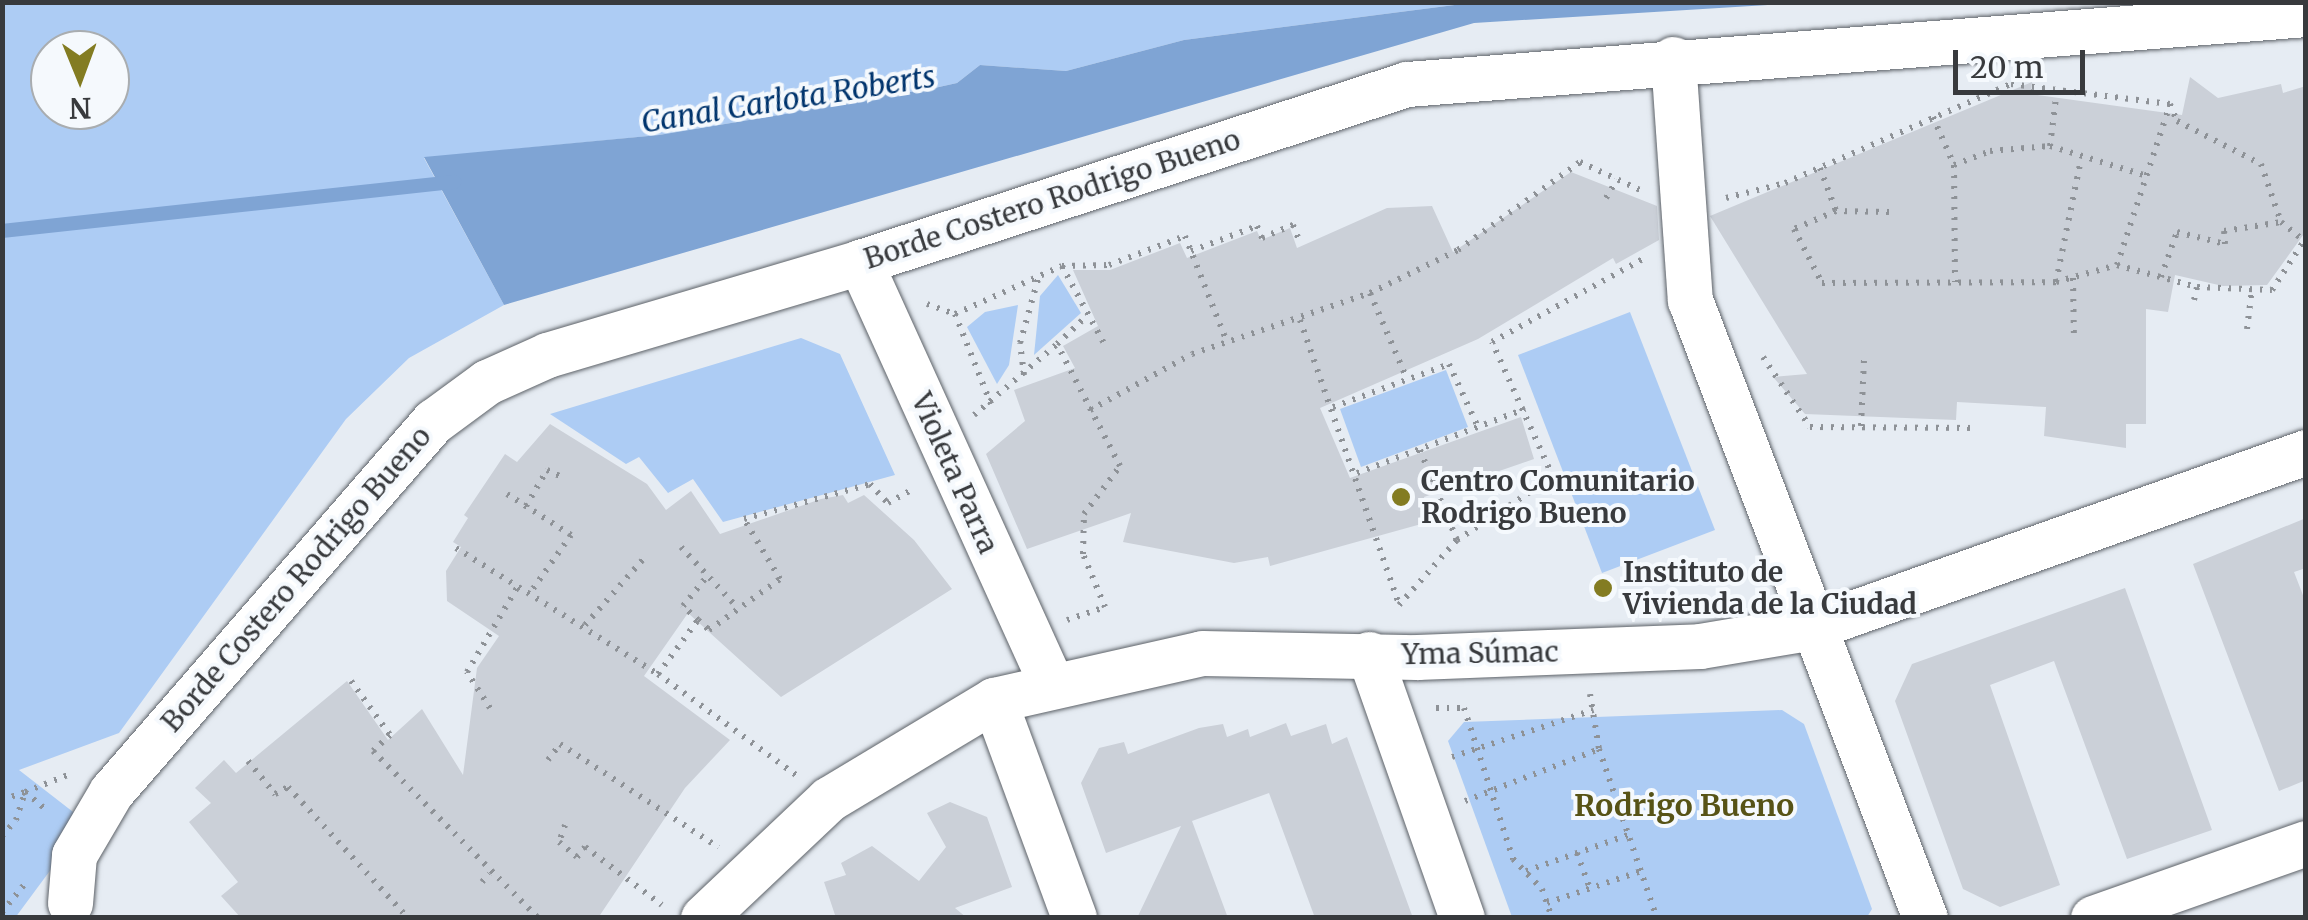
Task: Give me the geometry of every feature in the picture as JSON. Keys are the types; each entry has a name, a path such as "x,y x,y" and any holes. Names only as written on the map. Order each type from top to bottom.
{"street":[{"name":"Borde Costero Rodrigo Bueno","path":"72,913 74,855 110,792 434,421 487,382 547,355 866,274 1406,84 1673,58 2306,14"},
{"path":"1673,58 1681,223 1690,300 1925,918"},
{"name":"Violeta Parra","path":"866,274 1051,684"},
{"name":"Yma Súmac","path":"703,918 829,799 994,700 1051,684 1202,653 1416,658 1700,646 1814,627 2306,452"},
{"path":"1369,654 1462,918"},
{"path":"994,700 1074,918"},
{"path":"2093,918 2306,843"}],"path":[{"path":"1399,604 1457,540 1553,477 1492,342 1681,223 1820,168 2011,84 2170,104"},
{"path":"2050,146 2057,90"},
{"path":"2117,265 2170,104"},
{"path":"1889,212 1836,211 1794,228 1822,283 2056,282 2117,265 2197,287 2272,290 2305,241 2282,222 2260,164 2176,120 2170,104"},
{"path":"1933,117 1954,165 1955,282"},
{"path":"1954,165 1990,151 2050,146 2147,176"},
{"path":"2056,282 2082,159"},
{"path":"1090,410 1226,342 1300,320 1370,293 1458,250 1580,162 1617,180 1681,223"},
{"path":"1820,168 1836,211"},
{"path":"1606,198 1617,180"},
{"path":"2160,278 2177,232 2224,244 2224,230 2282,222"},
{"path":"1191,252 1257,226 1262,238 1293,225 1299,240"},
{"path":"955,314 1062,266 1109,264 1185,236 1226,342"},
{"path":"1062,266 1107,348"},
{"path":"866,274 955,314 991,404"},
{"path":"1024,376 1020,344 1039,274"},
{"path":"2073,278 2074,340"},
{"path":"2194,300 2197,287"},
{"path":"2247,328 2252,290"},
{"path":"1370,293 1408,379"},
{"path":"1027,634 1104,608 1082,554 1084,514 1120,466 1056,344 1088,314"},
{"path":"1300,320 1357,473 1416,658"},
{"path":"1860,426 1864,359"},
{"path":"1332,407 1449,364 1478,427"},
{"path":"1357,473 1525,409"},
{"path":"1810,428 1978,428"},
{"path":"1420,450 1457,540"},
{"path":"526,506 548,470 560,476"},
{"path":"709,574 683,606 710,630 737,606 780,579 744,519 870,484 888,502"},
{"path":"507,494 571,535 530,594"},
{"path":"681,547 737,606"},
{"path":"456,548 658,674 829,799"},
{"path":"584,625 646,556"},
{"path":"490,708 467,672 518,586"},
{"path":"658,674 698,620"},
{"path":"1584,650 1599,749 1657,918"},
{"path":"351,681 390,735 373,751 490,874 538,918"},
{"path":"1387,708 1464,708 1513,858 1547,903 1552,918"},
{"path":"1408,771 1593,710"},
{"path":"548,760 560,744 752,870"},
{"path":"1425,816 1599,749"},
{"path":"248,761 274,794 288,786 408,918"},
{"path":"2,800 25,792"},
{"path":"25,792 54,816"},
{"path":"2,836 16,820 25,792"},
{"path":"564,825 559,842 576,857 585,847 679,918"},
{"path":"1525,872 1628,835"},
{"path":"1577,853 1590,888"},
{"path":"1547,903 1641,871"},
{"path":"482,882 490,874"}],"shaded area":[{"path":"2,3 1470,3 1184,40 1066,71 980,65 957,83 921,91 834,99 791,113 659,135 424,158 504,305 409,358 346,419 119,733 19,770 86,822 15,918 2,917"},
{"path":"1470,3 1801,3 1474,23 504,305 424,157 659,135 791,113 834,99 921,91 957,83 980,65 1066,71 1184,40"},
{"path":"1058,275 1081,313 1034,355 1040,296"},
{"path":"1018,305 1009,365 997,384 967,327 985,312"},
{"path":"1630,312 1715,530 1602,573 1518,355"},
{"path":"801,338 840,354 895,475 723,522 693,479 668,493 639,457 626,464 550,414"},
{"path":"1446,370 1468,427 1361,467 1340,409"},
{"path":"1782,710 1804,724 1872,909 1867,917 1512,917 1448,741 1464,722"}],"building":[{"path":"2190,77 2218,98 2281,84 2283,93 2306,86 2306,231 2267,285 2223,286 2175,275 2168,312 2146,309 2146,424 2126,424 2126,448 2044,436 2046,407 1957,402 1956,420 1805,414 1773,377 1807,374 1710,216 2032,82 2031,94 2182,115"},
{"path":"1571,172 1657,206 1659,240 1616,264 1613,258 1478,339 1320,408 1350,478 1521,417 1534,459 1424,497 1432,521 1270,566 1268,557 1234,563 1123,542 1131,513 1027,549 986,454 1025,421 1014,390 1075,368 1063,346 1098,326 1073,270 1110,270 1180,243 1187,258 1257,231 1261,240 1290,228 1297,248 1387,208 1432,206 1453,252"},
{"path":"550,424 647,484 666,510 691,491 720,534 821,499 843,495 848,503 864,495 914,540 952,589 781,697 688,613 644,676 730,740 685,788 598,918 241,918 221,896 238,882 189,822 211,803 195,788 224,760 236,773 347,681 388,740 422,709 463,775 477,668 499,636 447,601 446,571 461,547 453,542 468,518 464,515 505,454 517,462"},
{"path":"2306,518 2306,568 2294,572 2306,603 2306,780 2279,791 2193,564"},
{"path":"2125,588 2212,830 2127,859 2054,661 1990,685 2060,885 2000,907 1963,889 1895,701 1912,664"},
{"path":"1286,723 1291,736 1326,724 1332,744 1347,737 1413,918 1315,918 1269,793 1192,821 1228,918 1137,918 1181,826 1106,853 1081,783 1099,748 1124,742 1128,754 1199,728 1223,724 1227,737 1248,729 1250,737"},
{"path":"950,802 987,817 1012,887 955,908 967,918 836,918 824,882 846,875 841,863 872,846 919,881 946,847 927,813"}],"waterway":[{"name":"Canal Carlota Roberts","path":"2,231 454,182"}],"place":[{"name":"Centro Comunitario Rodrigo Bueno","path":"1401,497"},
{"name":"Instituto de Vivienda de la Ciudad","path":"1603,588"}],"district":[{"name":"Rodrigo Bueno","path":"1684,805"}]}
